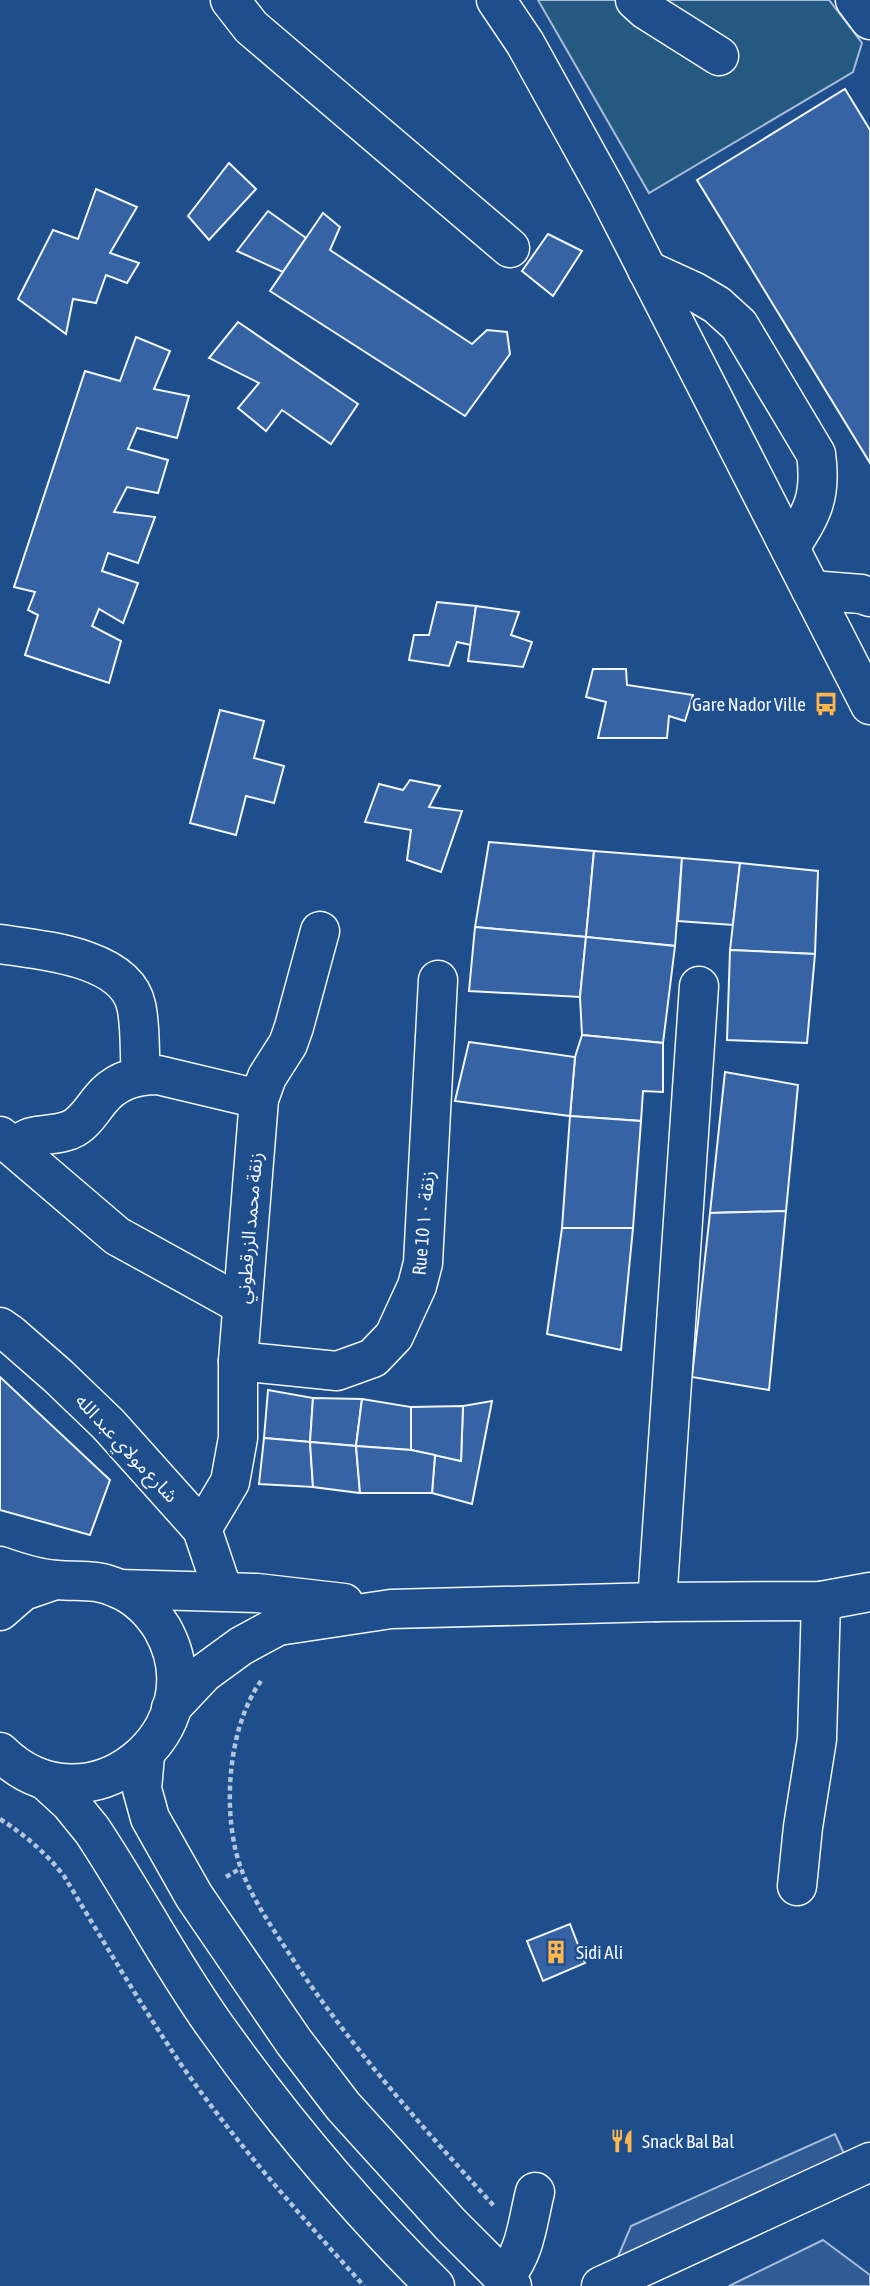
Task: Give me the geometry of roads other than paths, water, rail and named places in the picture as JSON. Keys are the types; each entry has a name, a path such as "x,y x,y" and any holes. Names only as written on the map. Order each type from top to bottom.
{"street":[{"path":"230,0 251,27 510,248"},
{"path":"496,0 525,43 608,193 870,705"},
{"path":"635,0 646,10 719,56"},
{"path":"855,0 870,20"},
{"path":"647,270 695,292 739,325 816,454 819,478 817,494 807,521 790,548"},
{"path":"811,590 870,597"},
{"name":"زنقة محمد الزرقطوني","path":"202,1529 230,1482 238,1438 238,1360 259,1099 267,1077 288,1044 295,1027 320,931"},
{"path":"0,944 88,961 111,972 125,986 136,1003 141,1075"},
{"name":"Rue 10 زنقة ١٠","path":"238,1360 337,1371 373,1358 394,1336 417,1286 423,1263 438,980"},
{"path":"657,1602 699,986"},
{"path":"7,1142 49,1136 71,1129 118,1083 141,1075 158,1075 259,1099"},
{"path":"7,1142 117,1236 242,1305"},
{"name":"شارع مولاي عبد الله","path":"0,1327 58,1376 108,1424 202,1529 223,1591"},
{"path":"0,1566 55,1580 88,1579 119,1589 139,1601 156,1618 168,1638 174,1661 175,1685 171,1708 161,1733 145,1755 115,1775 82,1784 46,1782"},
{"path":"0,1611 23,1591 55,1580"},
{"path":"119,1589 269,1594 391,1609"},
{"path":"171,1708 204,1673 241,1646 278,1626 391,1609 821,1601 870,1592"},
{"path":"797,1886 817,1739 821,1601"},
{"path":"0,1752 15,1766 46,1782 70,1803 92,1829 212,2022 293,2129 408,2260 435,2286"},
{"path":"145,1755 142,1789 150,1818 194,1896 294,2042 343,2106 450,2224 508,2282 518,2260 535,2192"},
{"path":"601,2286 864,2170"}],"place":[{"name":"Gare Nador Ville","path":"826,704"},
{"name":"Sidi Ali","path":"556,1952"},
{"name":"Snack Bal Bal","path":"622,2141"}]}
